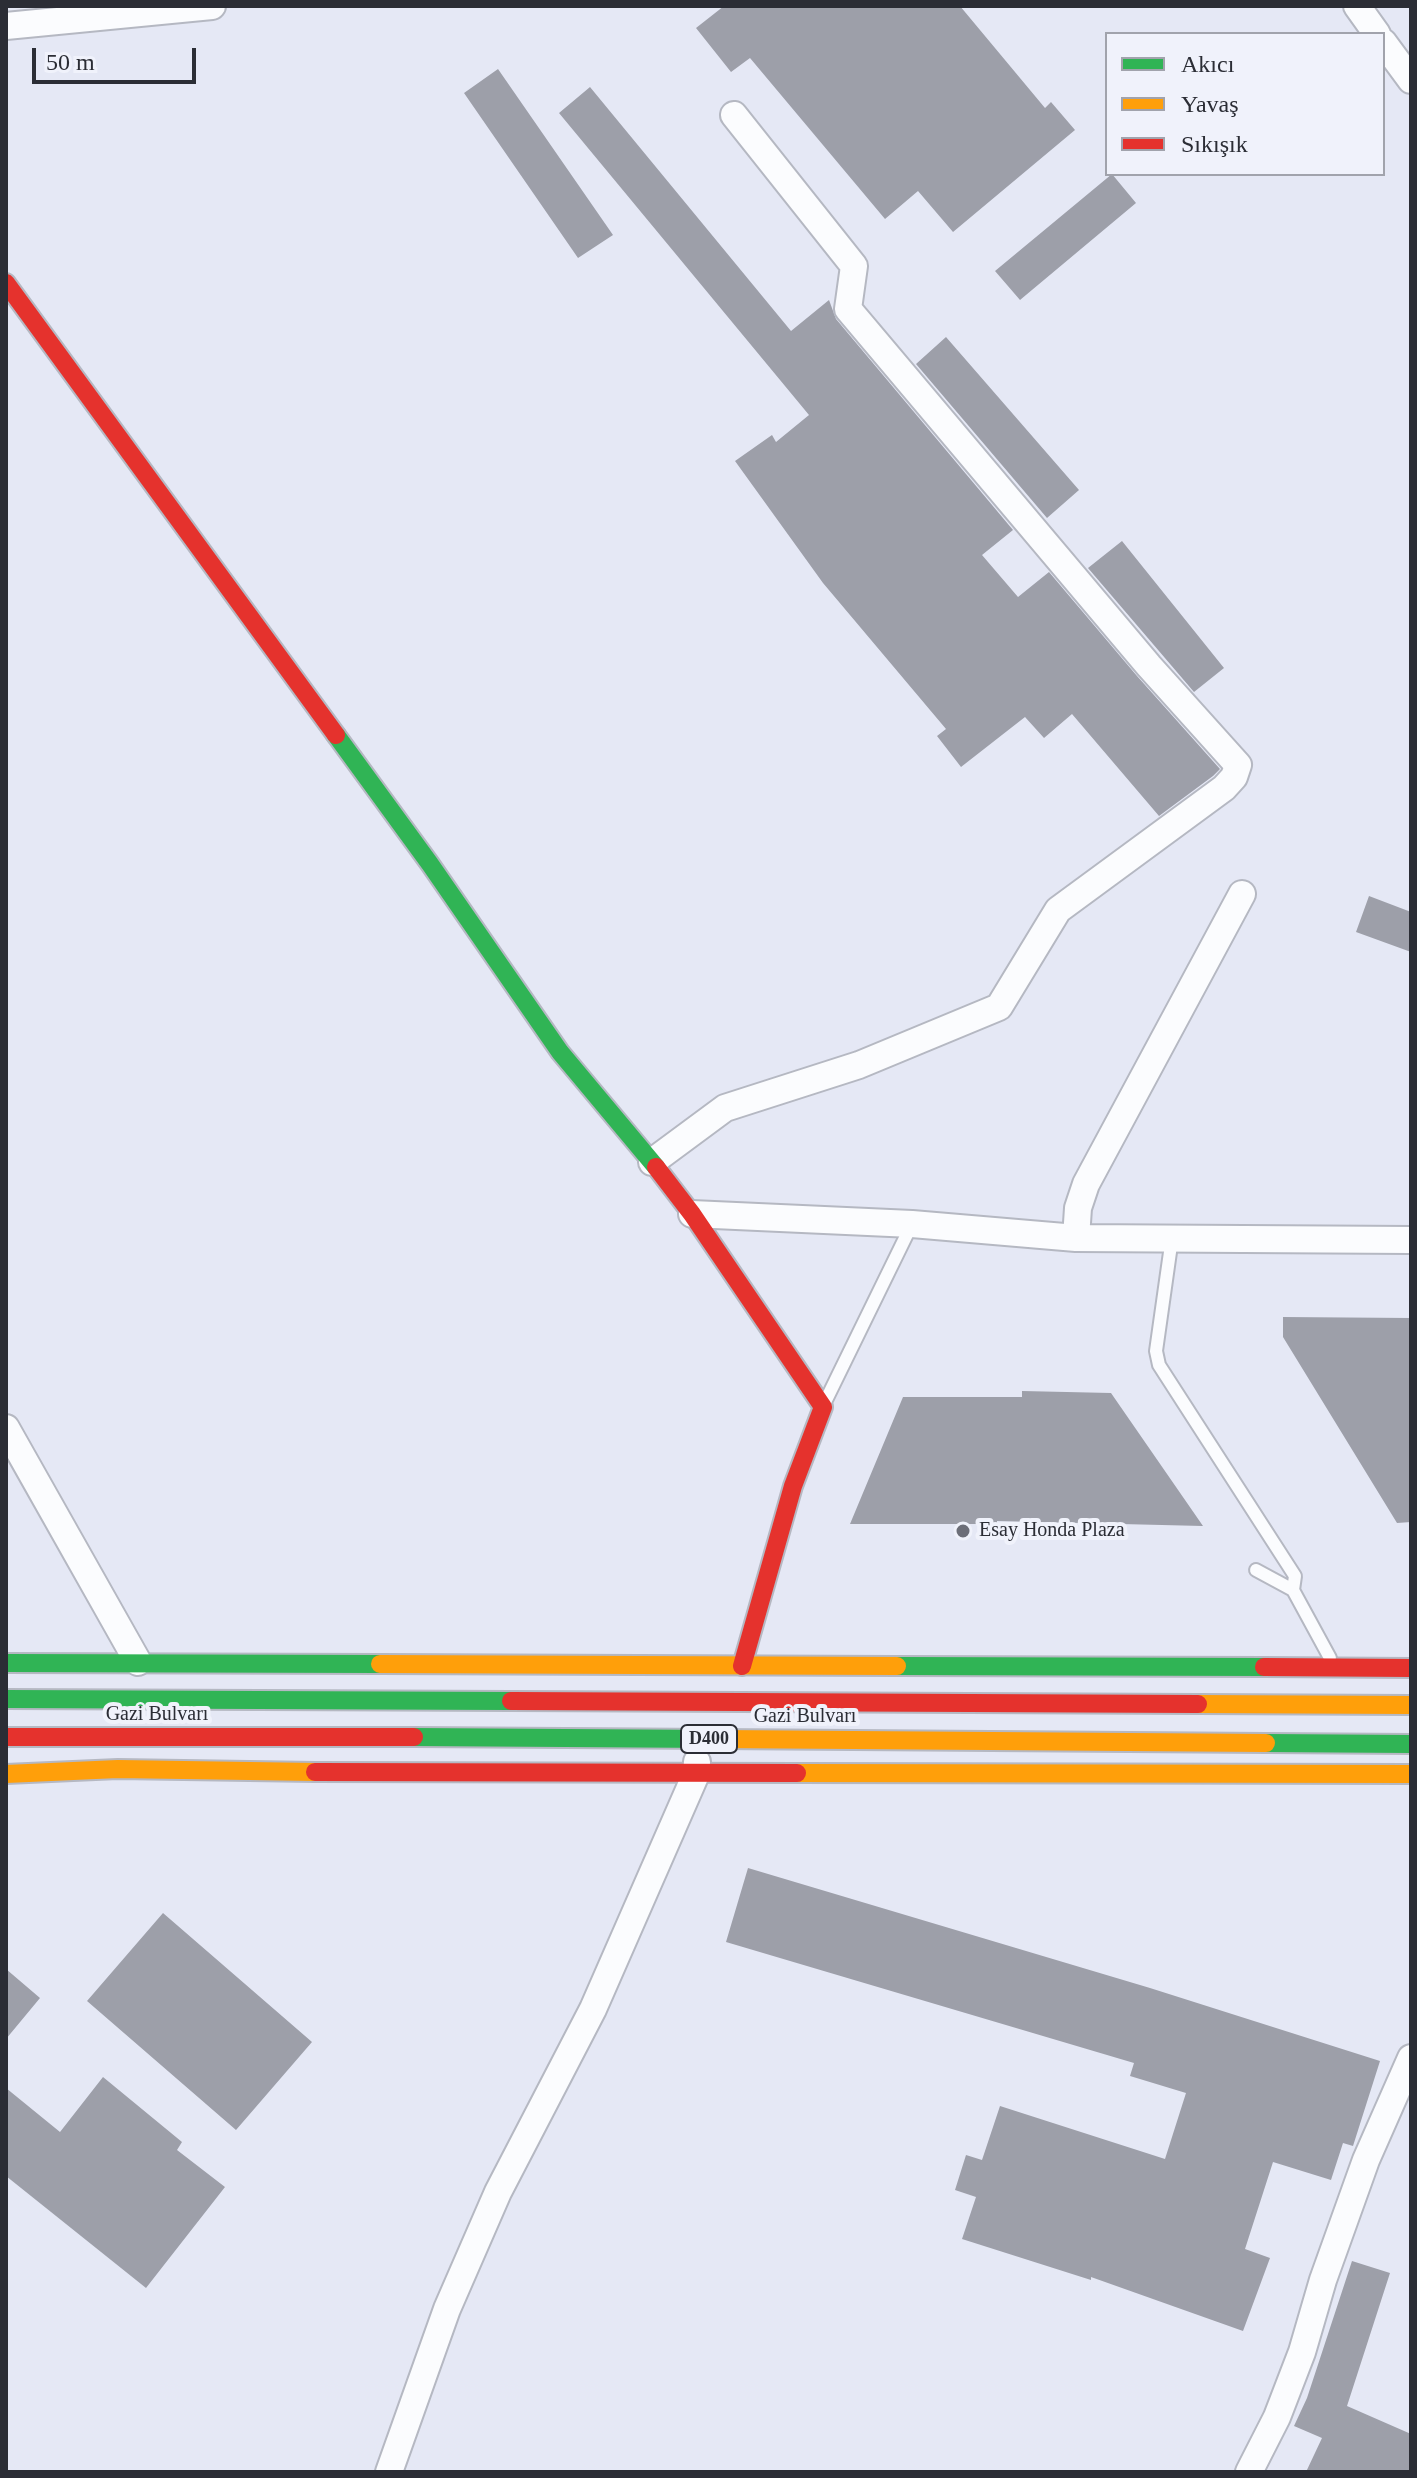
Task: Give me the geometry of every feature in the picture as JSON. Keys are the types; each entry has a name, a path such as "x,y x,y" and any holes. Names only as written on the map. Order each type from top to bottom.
{"main road":[{"path":"6,283 430,864 560,1052 692,1214 823,1407 793,1486 742,1666"},
{"path":"6,1663 1411,1668"},
{"name":"Gazi Bulvarı","path":"6,1699 1411,1705"},
{"name":"Gazi Bulvarı","path":"6,1737 699,1738 1411,1744"},
{"path":"6,1774 118,1769 696,1774 1411,1774"}],"street":[{"path":"6,26 212,6"},
{"path":"1357,6 1376,32"},
{"path":"1385,45 1411,80"},
{"path":"652,1162 725,1108 859,1065 999,1007 1058,910 1224,788 1234,777 1238,765 1149,666 848,309 854,266 734,115"},
{"path":"1076,1238 1078,1208 1086,1184 1242,894"},
{"path":"692,1214 912,1224 1076,1238 1411,1240"},
{"path":"6,1428 138,1662"},
{"path":"389,2472 447,2309 498,2192 593,2009 696,1774 699,1738"},
{"path":"1249,2472 1277,2417 1366,2160 1411,2058"}],"lane":[{"path":"823,1407 912,1224"},
{"path":"1172,1238 1156,1351 1159,1365 1295,1576 1293,1590"},
{"path":"1256,1570 1293,1590 1335,1668"}],"building":[{"path":"724,6 960,6 1045,108 1051,102 1075,130 953,232 918,191 885,219 750,58 731,72 696,28"},
{"path":"498,69 613,235 578,258 464,93"},
{"path":"590,87 791,331 829,300 836,319 1013,530 982,555 1018,597 1049,572 1220,769 1213,776 1159,816 1072,714 1044,738 1025,717 961,767 937,736 946,729 823,583 735,461 772,435 776,442 809,415 559,113"},
{"path":"1110,176 1114,176 1136,203 1020,300 995,271"},
{"path":"946,337 1079,490 1047,518 916,364"},
{"path":"1122,541 1224,668 1194,692 1088,568"},
{"path":"1369,896 1411,912 1411,952 1356,932"},
{"path":"1283,1317 1411,1318 1411,1522 1397,1523 1283,1337"},
{"path":"1022,1391 1111,1393 1203,1526 997,1521 997,1524 850,1524 903,1397 1022,1397"},
{"path":"748,1868 1150,1988 1380,2061 1353,2146 1343,2143 1331,2180 1273,2162 1245,2249 1270,2258 1243,2331 1091,2277 1091,2280 962,2239 976,2197 955,2190 966,2155 982,2160 1000,2106 1165,2159 1186,2093 1130,2076 1134,2063 726,1942"},
{"path":"163,1913 312,2042 236,2130 87,2001"},
{"path":"6,1969 40,1998 6,2039"},
{"path":"103,2077 182,2142 177,2150 225,2187 146,2288 6,2176 6,2088 60,2132"},
{"path":"1352,2261 1390,2273 1347,2406 1411,2434 1411,2472 1306,2472 1322,2438 1294,2426 1307,2398"}],"traffic: fast":[{"path":"336,735 560,1052 656,1167"},
{"path":"6,1663 380,1664"},
{"path":"897,1666 1264,1667"},
{"path":"6,1699 511,1701"},
{"path":"414,1737 716,1739"},
{"path":"1266,1743 1411,1744"}],"traffic: slow":[{"path":"380,1664 897,1666"},
{"path":"1198,1704 1411,1705"},
{"path":"716,1739 1266,1743"},
{"path":"6,1774 118,1769 315,1772"},
{"path":"797,1773 1411,1774"}],"traffic: jam":[{"path":"6,283 336,735"},
{"path":"656,1167 692,1214 823,1407 793,1486 742,1666"},
{"path":"1264,1667 1411,1668"},
{"path":"511,1701 1198,1704"},
{"path":"6,1737 414,1737"},
{"path":"315,1772 797,1773"}],"place":[{"name":"Esay Honda Plaza","path":"963,1531"}]}
